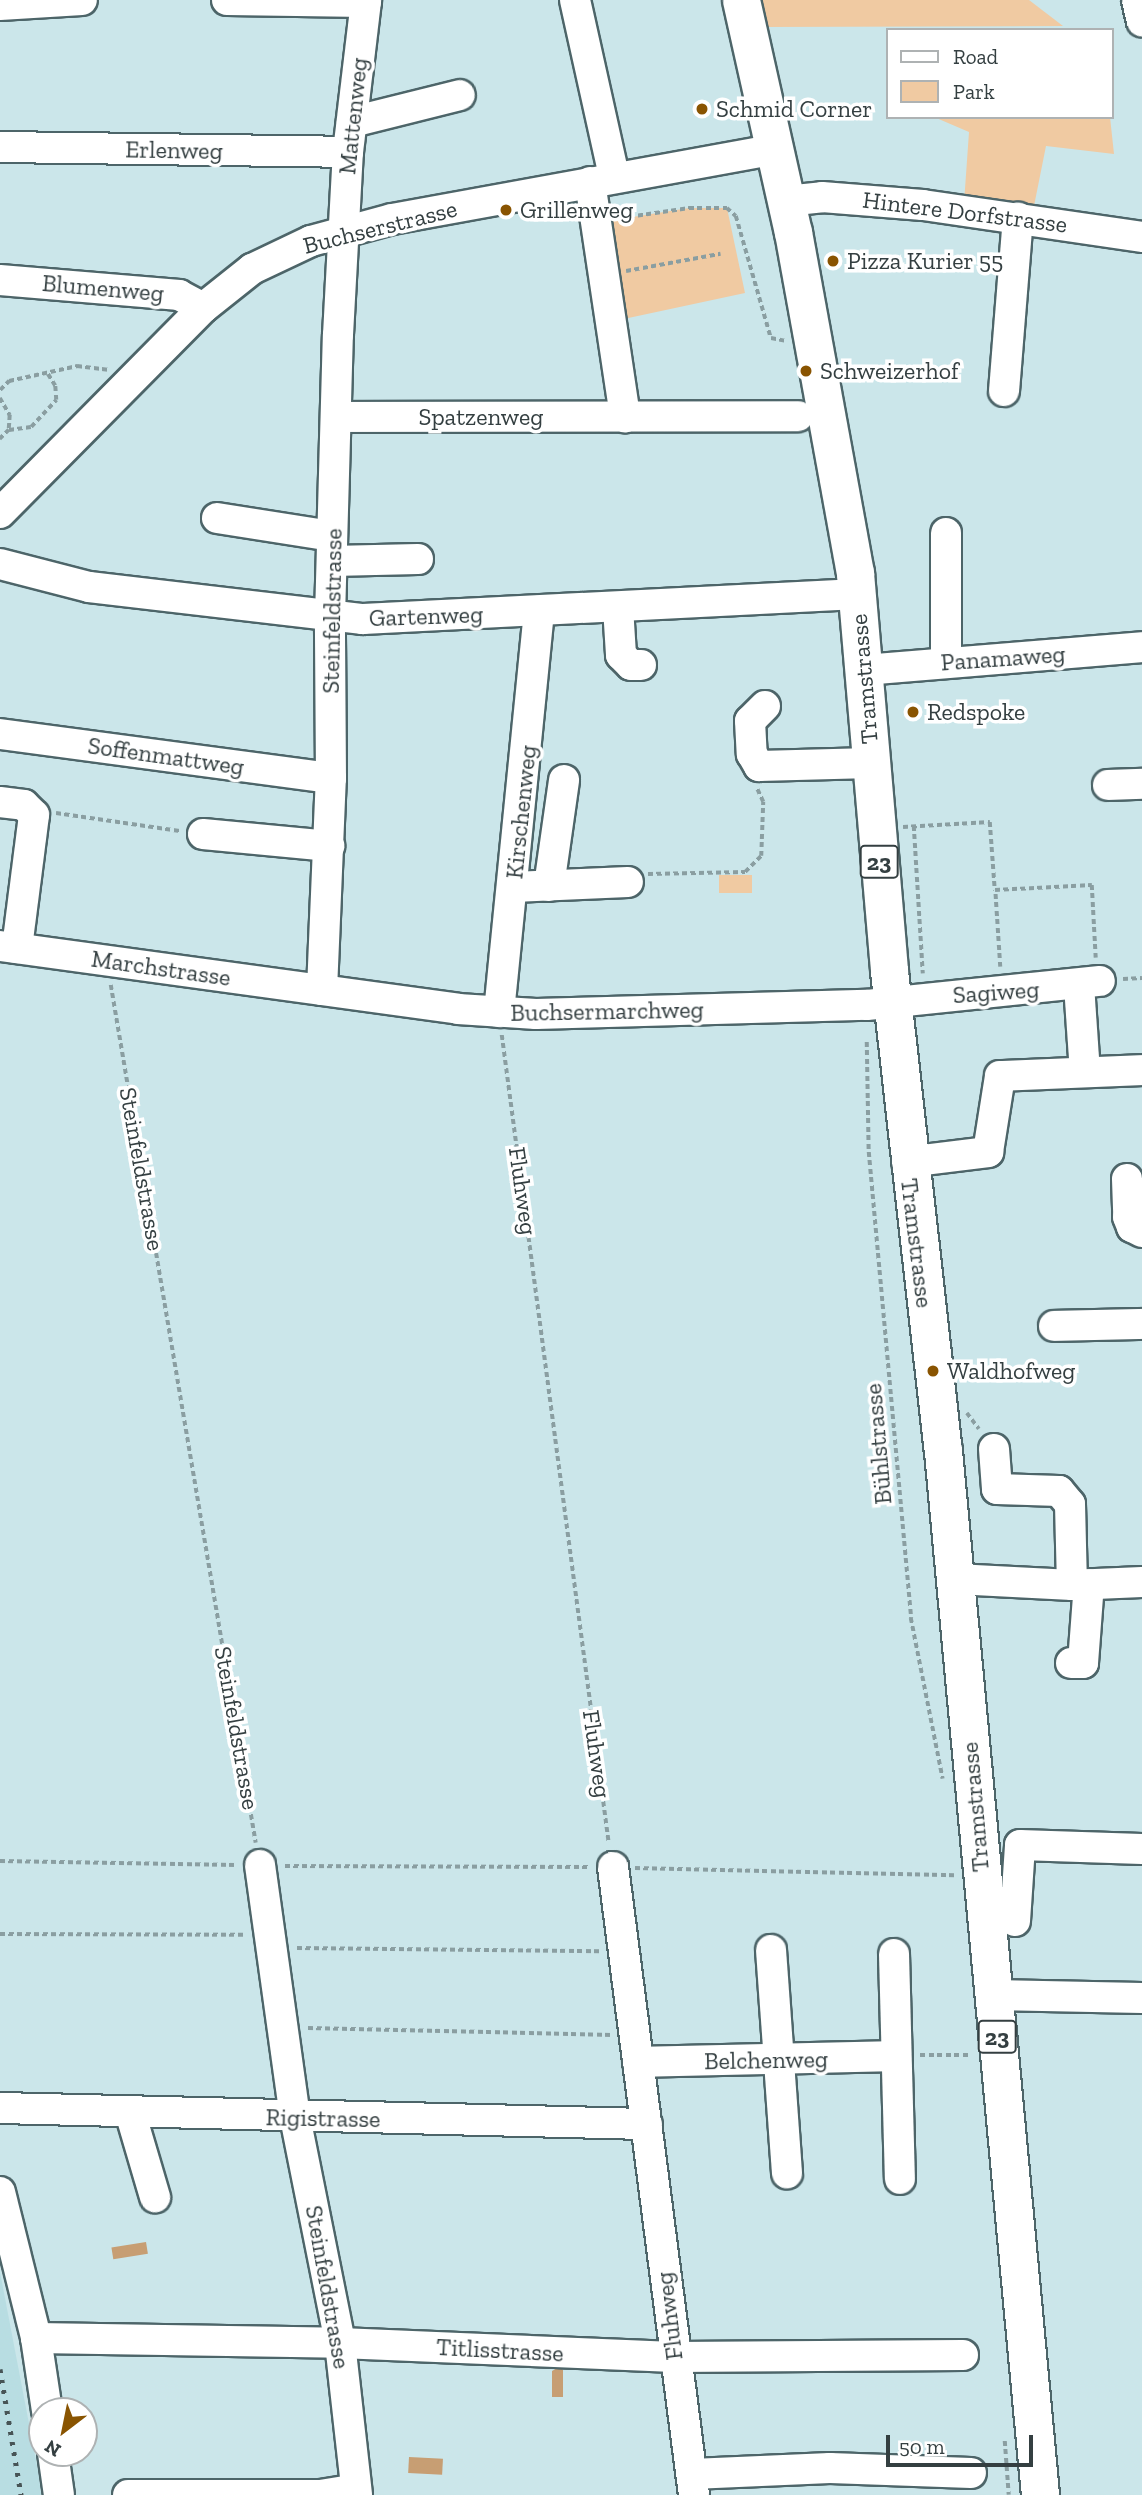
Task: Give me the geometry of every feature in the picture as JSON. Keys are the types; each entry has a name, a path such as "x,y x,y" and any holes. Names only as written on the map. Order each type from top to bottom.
{"main road":[{"name":"Tramstrasse","path":"741,0 776,149 857,594 907,1162 955,1579 1040,2495"}],"street":[{"path":"0,5 82,0"},
{"path":"227,0 366,1"},
{"path":"575,0 602,179 596,213 625,417"},
{"path":"1137,0 1142,21"},
{"name":"Mattenweg","path":"343,232 348,152 366,1"},
{"path":"352,122 460,94"},
{"name":"Erlenweg","path":"0,147 348,152"},
{"name":"Buchserstrasse","path":"0,513 141,374 203,308 252,269 311,240 602,179 776,149"},
{"name":"Hintere Dorfstrasse","path":"786,201 822,197 1018,218 1142,237"},
{"path":"1003,391 1018,218"},
{"name":"Steinfeldstrasse","path":"322,990 331,778 330,617 343,232"},
{"name":"Blumenweg","path":"0,280 179,295 203,308"},
{"name":"Spatzenweg","path":"337,417 798,416"},
{"path":"217,518 332,549 418,559"},
{"path":"946,533 946,662"},
{"name":"Gartenweg","path":"0,564 89,587 330,617 539,611 857,594"},
{"path":"618,607 621,655 631,665 641,665"},
{"name":"Kirschenweg","path":"499,1012 539,611"},
{"name":"Panamaweg","path":"864,670 1142,648"},
{"path":"765,706 750,721 752,754 759,766 871,763"},
{"name":"Soffenmattweg","path":"0,734 331,778"},
{"path":"525,768 570,772 549,886"},
{"path":"1108,785 1142,784"},
{"path":"0,802 24,805 34,815 8,947"},
{"path":"203,834 329,846"},
{"path":"513,887 631,878"},
{"name":"Marchstrasse","path":"8,947 322,990"},
{"path":"1085,1072 1092,982"},
{"name":"Sagiweg","path":"894,1002 1092,982"},
{"name":"Buchsermarchweg","path":"322,990 499,1012 894,1002"},
{"path":"907,1162 988,1152 1000,1076 1142,1070"},
{"path":"1127,1179 1128,1217 1132,1227 1142,1233"},
{"path":"1054,1326 1142,1324"},
{"path":"994,1449 997,1489 1059,1491 1070,1504 1080,1585 1083,1663 1071,1663"},
{"path":"955,1579 1080,1585 1142,1582"},
{"path":"1015,1922 1020,1845 1142,1849"},
{"name":"Steinfeldstrasse","path":"260,1866 295,2117 340,2343 357,2492"},
{"name":"Fluhweg","path":"613,1867 674,2357 693,2484"},
{"path":"771,1950 787,2173"},
{"path":"894,1954 895,2056 901,2179"},
{"path":"993,1995 1142,1998"},
{"name":"Belchenweg","path":"637,2048 781,2061 895,2056"},
{"name":"Rigistrasse","path":"0,2108 647,2124"},
{"path":"130,2112 155,2197"},
{"path":"0,2192 36,2338 45,2397"},
{"name":"Titlisstrasse","path":"36,2338 340,2343 674,2357 963,2355"},
{"path":"55,2467 59,2495"},
{"path":"693,2484 830,2468 971,2473"},
{"path":"128,2495 320,2495 357,2492"}],"path":[{"path":"596,213 601,222 689,208 727,208 736,216 771,338 796,343"},
{"path":"603,276 720,254"},
{"path":"0,390 9,381 76,366 141,374"},
{"path":"0,439 9,430 31,427 56,400 55,386 47,373"},
{"path":"0,398 10,415 9,430"},
{"path":"631,878 745,872 761,856 763,802 757,790 759,766"},
{"path":"34,815 47,812 203,834"},
{"path":"876,828 990,822 1001,992"},
{"name":"Bühlstrasse","path":"914,826 894,1002 869,1152 911,1618 945,1787"},
{"path":"995,890 1092,885 1092,982"},
{"name":"Steinfeldstrasse","path":"111,962 109,978 260,1866"},
{"name":"Fluhweg","path":"499,1012 613,1867"},
{"path":"0,1861 260,1866 613,1867 955,1875 954,1862"},
{"path":"0,1934 624,1952"},
{"path":"283,2028 637,2048"},
{"path":"895,2056 970,2055"}],"shaded area":[{"path":"146,2242 148,2254 113,2259 111,2247"},
{"path":"0,2272 28,2418 28,2467 37,2467 41,2495 0,2495"},
{"path":"559,2367 563,2370 563,2397 552,2397 552,2371"},
{"path":"409,2457 443,2459 442,2475 408,2473"}],"green space":[{"path":"759,0 1029,0 1063,26 762,27"},
{"path":"939,119 1110,119 1114,154 1046,146 1033,211 964,203 969,132"},
{"path":"689,208 727,208 745,293 619,320 601,222"},
{"path":"719,875 752,875 752,893 719,893"}],"railway":[{"path":"0,2369 21,2495"}],"place":[{"name":"Schmid Corner","path":"702,109"},
{"name":"Grillenweg","path":"506,210"},
{"name":"Pizza Kurier 55","path":"833,261"},
{"name":"Schweizerhof","path":"806,371"},
{"name":"Redspoke","path":"913,712"},
{"name":"Waldhofweg","path":"933,1371"}]}
